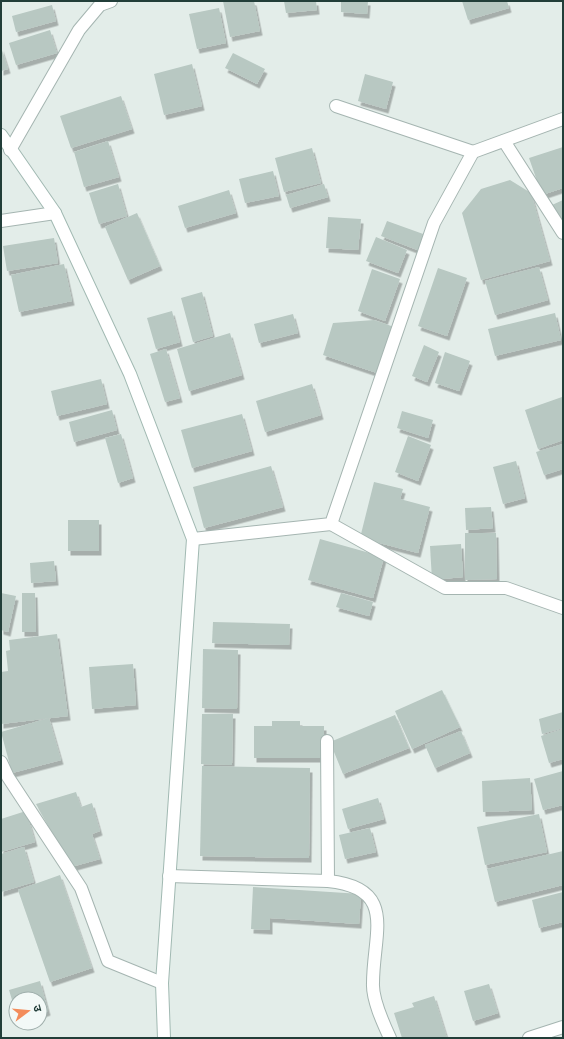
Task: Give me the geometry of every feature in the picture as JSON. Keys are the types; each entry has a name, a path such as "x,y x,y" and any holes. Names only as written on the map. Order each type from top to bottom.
{"street":[{"path":"10,150 79,30 100,5 111,1"},
{"path":"336,106 473,152 563,119"},
{"path":"1,135 55,213 130,374 193,539 162,983 164,1038"},
{"path":"504,141 563,233"},
{"path":"331,524 434,223 473,152"},
{"path":"1,221 55,213"},
{"path":"193,539 331,524 445,588 506,588 563,608"},
{"path":"327,741 328,881"},
{"path":"1,762 8,777 81,888 108,961 162,983"},
{"path":"169,876 328,881 348,883 362,889 375,903 378,928 372,985 381,1019 390,1038"},
{"path":"529,1038 563,1027"}],"building":[{"path":"223,1 254,1 260,31 230,37"},
{"path":"284,1 316,1 317,10 286,13"},
{"path":"341,1 368,1 367,14 341,12"},
{"path":"462,1 507,1 509,8 468,20"},
{"path":"52,5 56,21 16,32 12,16"},
{"path":"219,8 226,43 197,49 189,14"},
{"path":"50,30 57,53 16,65 9,43"},
{"path":"1,47 8,69 1,71"},
{"path":"233,53 265,69 257,84 225,68"},
{"path":"192,64 202,106 164,115 154,74"},
{"path":"365,74 393,82 386,109 358,101"},
{"path":"121,96 132,129 71,148 60,116"},
{"path":"108,141 119,177 84,187 74,152"},
{"path":"563,147 563,188 542,195 529,158"},
{"path":"312,148 321,183 284,192 275,158"},
{"path":"273,171 279,196 245,203 239,179"},
{"path":"510,180 531,193 550,261 481,280 462,213 481,189"},
{"path":"118,184 127,216 99,224 89,193"},
{"path":"324,184 328,197 290,208 286,195"},
{"path":"229,190 236,213 185,228 178,206"},
{"path":"563,200 563,232 552,205"},
{"path":"137,213 160,266 128,280 105,227"},
{"path":"328,217 361,219 358,250 326,248"},
{"path":"387,221 426,235 420,251 381,236"},
{"path":"376,237 407,250 398,273 366,261"},
{"path":"54,238 58,263 7,271 3,246"},
{"path":"64,264 72,301 19,312 11,275"},
{"path":"539,267 548,300 495,315 485,281"},
{"path":"438,268 467,278 447,336 418,326"},
{"path":"372,269 400,279 385,321 358,311"},
{"path":"202,292 213,336 193,342 181,298"},
{"path":"172,311 180,342 156,349 147,318"},
{"path":"555,313 561,340 495,356 488,329"},
{"path":"293,314 298,333 259,343 254,324"},
{"path":"374,320 394,327 380,374 323,355 333,323"},
{"path":"230,333 242,375 189,391 177,349"},
{"path":"424,345 439,352 427,382 412,376"},
{"path":"166,349 180,398 165,402 150,354"},
{"path":"445,352 470,361 459,391 435,383"},
{"path":"101,379 107,404 57,416 51,391"},
{"path":"312,384 321,415 265,432 256,401"},
{"path":"562,397 563,440 538,449 525,410"},
{"path":"112,410 117,430 74,442 69,422"},
{"path":"402,411 433,420 428,438 397,428"},
{"path":"242,414 252,451 192,468 181,430"},
{"path":"121,434 133,478 118,483 105,438"},
{"path":"408,436 431,445 418,481 395,472"},
{"path":"563,444 563,469 544,475 536,452"},
{"path":"516,461 525,498 503,504 493,467"},
{"path":"271,466 283,507 204,528 193,487"},
{"path":"374,482 403,489 400,499 430,507 418,553 360,538"},
{"path":"491,507 493,528 466,530 465,508"},
{"path":"68,520 99,520 99,551 68,551"},
{"path":"465,533 496,533 497,579 465,580"},
{"path":"320,539 384,557 373,598 308,580"},
{"path":"461,544 463,577 432,580 430,546"},
{"path":"54,561 56,581 31,583 30,563"},
{"path":"1,593 16,596 8,632 1,630"},
{"path":"22,593 35,593 36,632 22,632"},
{"path":"341,593 373,602 369,616 336,607"},
{"path":"213,622 290,624 289,645 212,643"},
{"path":"57,634 68,716 1,724 1,672 8,671 6,651 10,650 9,640"},
{"path":"203,649 238,650 237,709 202,708"},
{"path":"133,664 136,705 92,709 89,667"},
{"path":"442,690 460,727 412,749 395,711"},
{"path":"563,712 563,728 542,734 539,719"},
{"path":"202,714 233,714 232,765 201,764"},
{"path":"395,715 409,748 343,774 330,742"},
{"path":"49,718 61,760 12,773 1,732"},
{"path":"272,721 300,721 300,726 324,726 324,758 254,758 254,726 272,726"},
{"path":"563,729 563,759 549,763 541,736"},
{"path":"461,731 470,753 435,768 425,745"},
{"path":"202,766 310,768 309,858 200,856"},
{"path":"563,771 563,805 543,810 534,779"},
{"path":"530,778 532,810 483,812 482,781"},
{"path":"76,792 81,807 92,803 100,831 92,834 100,859 71,867 36,804"},
{"path":"378,798 384,819 348,829 342,809"},
{"path":"26,811 35,842 1,852 1,819"},
{"path":"539,814 547,852 485,865 477,827"},
{"path":"370,828 376,852 345,859 339,835"},
{"path":"24,847 34,882 1,892 1,854"},
{"path":"563,851 563,885 495,902 487,869"},
{"path":"60,875 92,968 50,982 18,890"},
{"path":"253,887 361,894 359,924 270,918 270,930 251,929"},
{"path":"563,892 563,922 539,928 532,900"},
{"path":"40,981 43,991 9,991"},
{"path":"489,984 498,1013 473,1021 464,991"},
{"path":"434,996 447,1038 402,1038 394,1013 414,1007 412,1003"}]}
